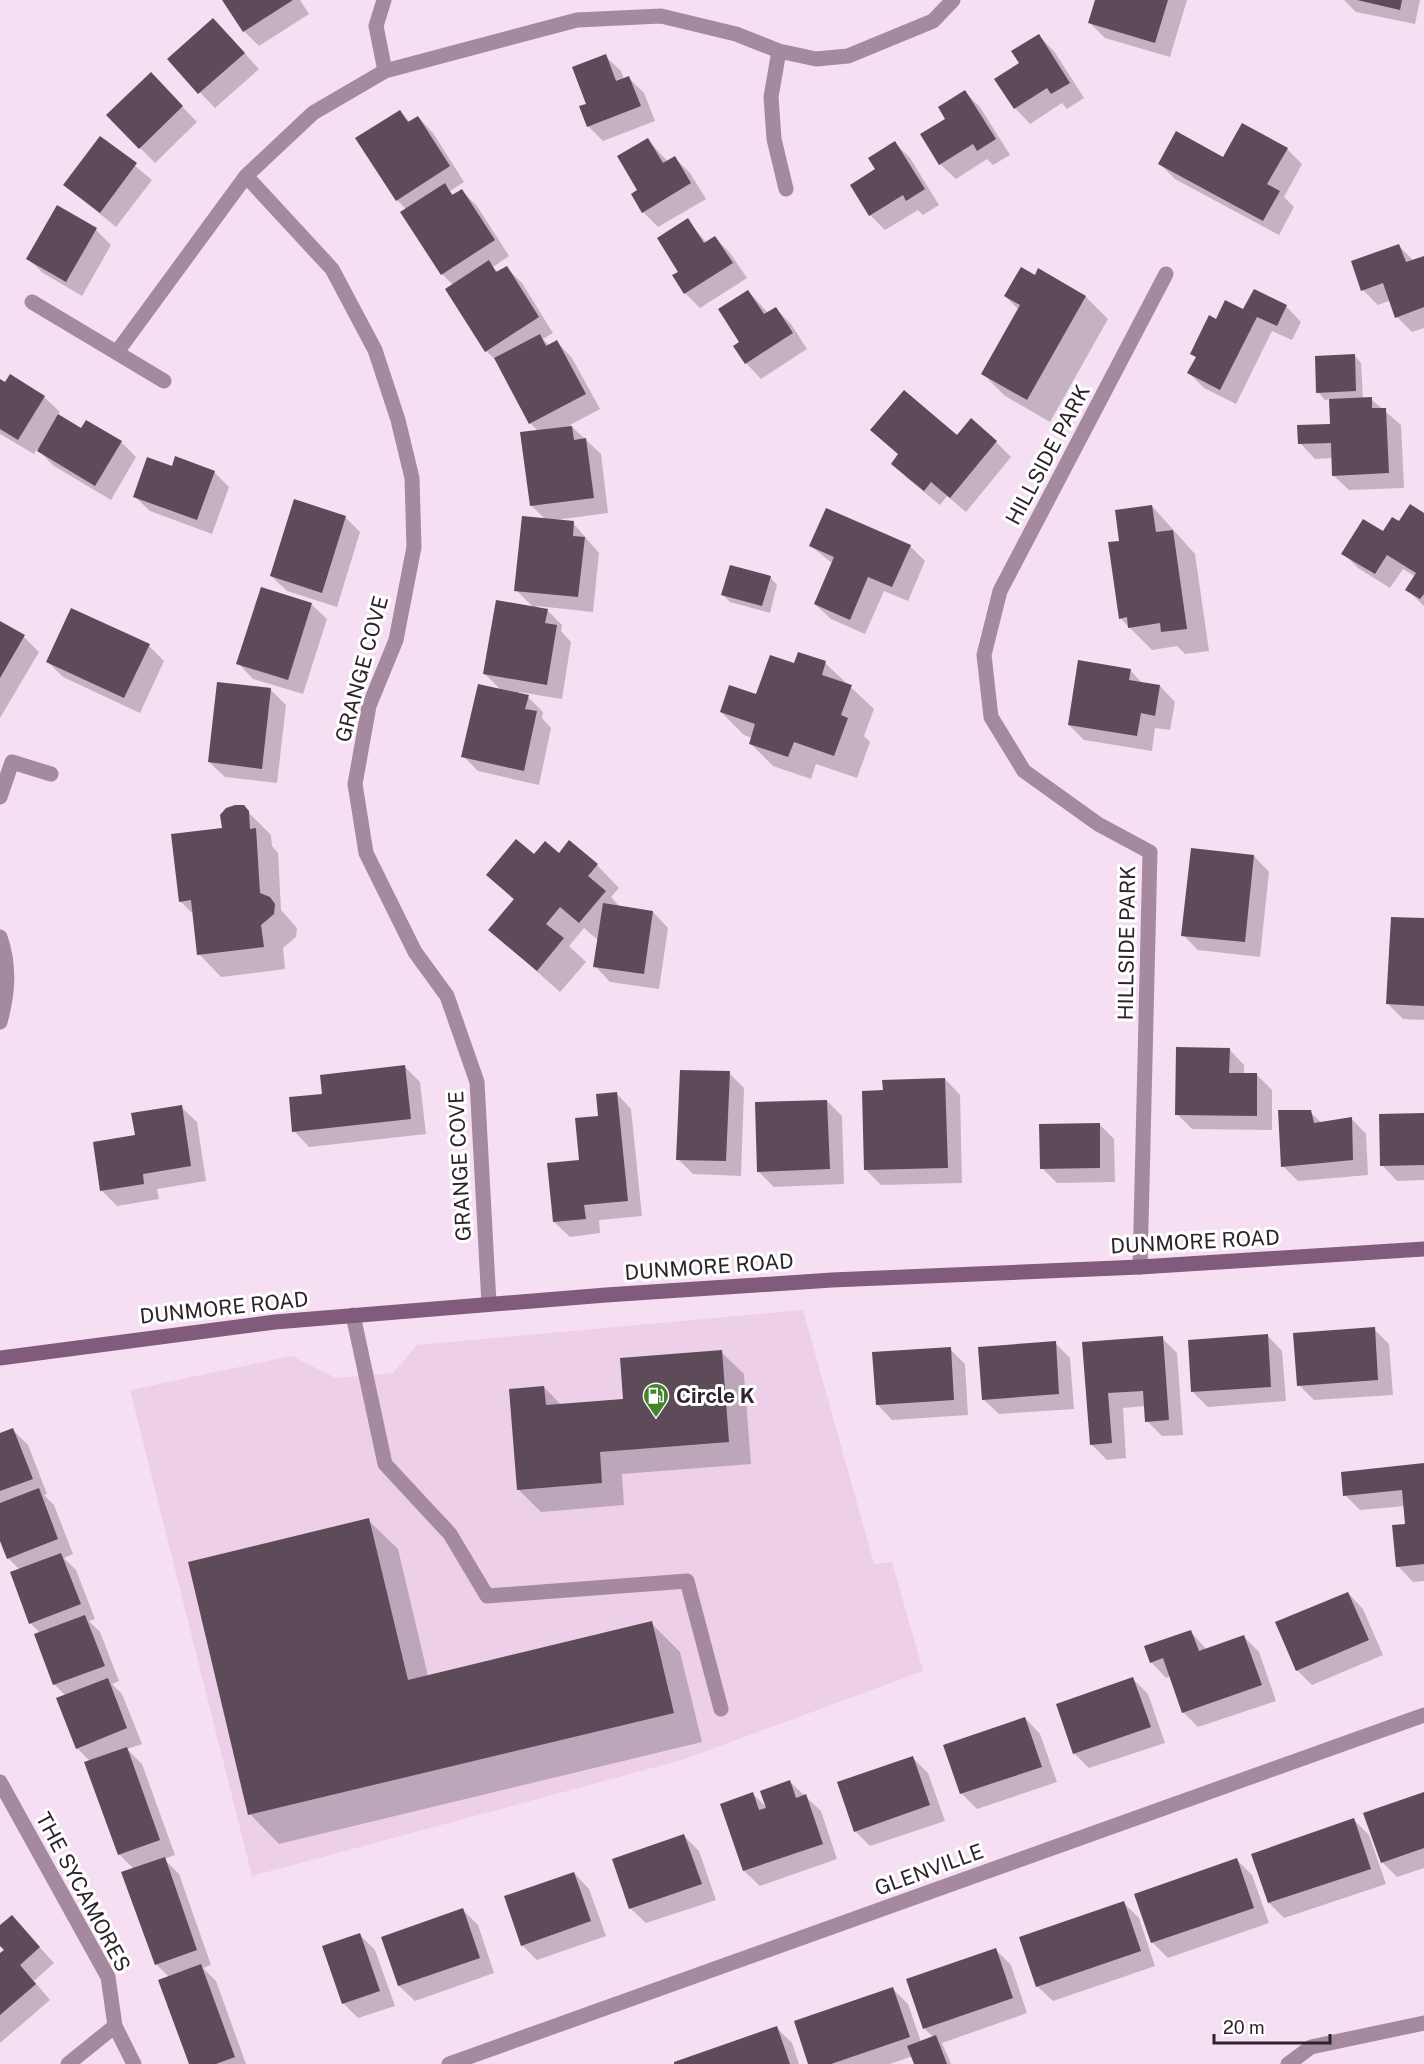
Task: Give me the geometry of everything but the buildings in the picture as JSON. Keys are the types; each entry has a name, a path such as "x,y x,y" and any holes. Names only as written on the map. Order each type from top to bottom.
{"main road":[{"name":"DUNMORE ROAD","path":"0,1358 157,1335 489,1304 820,1281 1140,1267 1424,1249"}],"street":[{"path":"384,0 376,26 385,71"},
{"path":"117,352 246,176 313,113 385,71 578,20 649,16 661,16 736,34 779,51 816,59 848,56 933,21 953,0"},
{"path":"779,51 771,97 774,139 786,189"},
{"name":"GRANGE COVE","path":"246,176 332,269 375,350 398,420 412,478 412,559 396,640 369,706 355,784 366,853 415,952 447,996 477,1082 489,1304"},
{"name":"HILLSIDE PARK","path":"1140,1267 1150,852 1098,824 1024,771 991,717 984,655 1000,591 1166,273"},
{"path":"32,302 164,381"},
{"path":"0,797 12,762 51,774"},
{"path":"0,938 6,955 8,996 0,1022"},
{"path":"353,1315 385,1464 450,1534 487,1596 687,1581 721,1709"},
{"name":"GLENVILLE","path":"449,2064 1424,1715"},
{"name":"THE SYCAMORES","path":"0,1782 108,1977 115,2026 134,2064"},
{"path":"1288,2064 1311,2047 1424,2023"},
{"path":"68,2064 115,2026"}],"shaded area":[{"path":"803,1310 874,1564 892,1562 923,1671 682,1760 252,1876 130,1390 292,1356 336,1378 393,1373 417,1345"}],"place":[{"name":"Circle K","path":"656,1419"}]}
